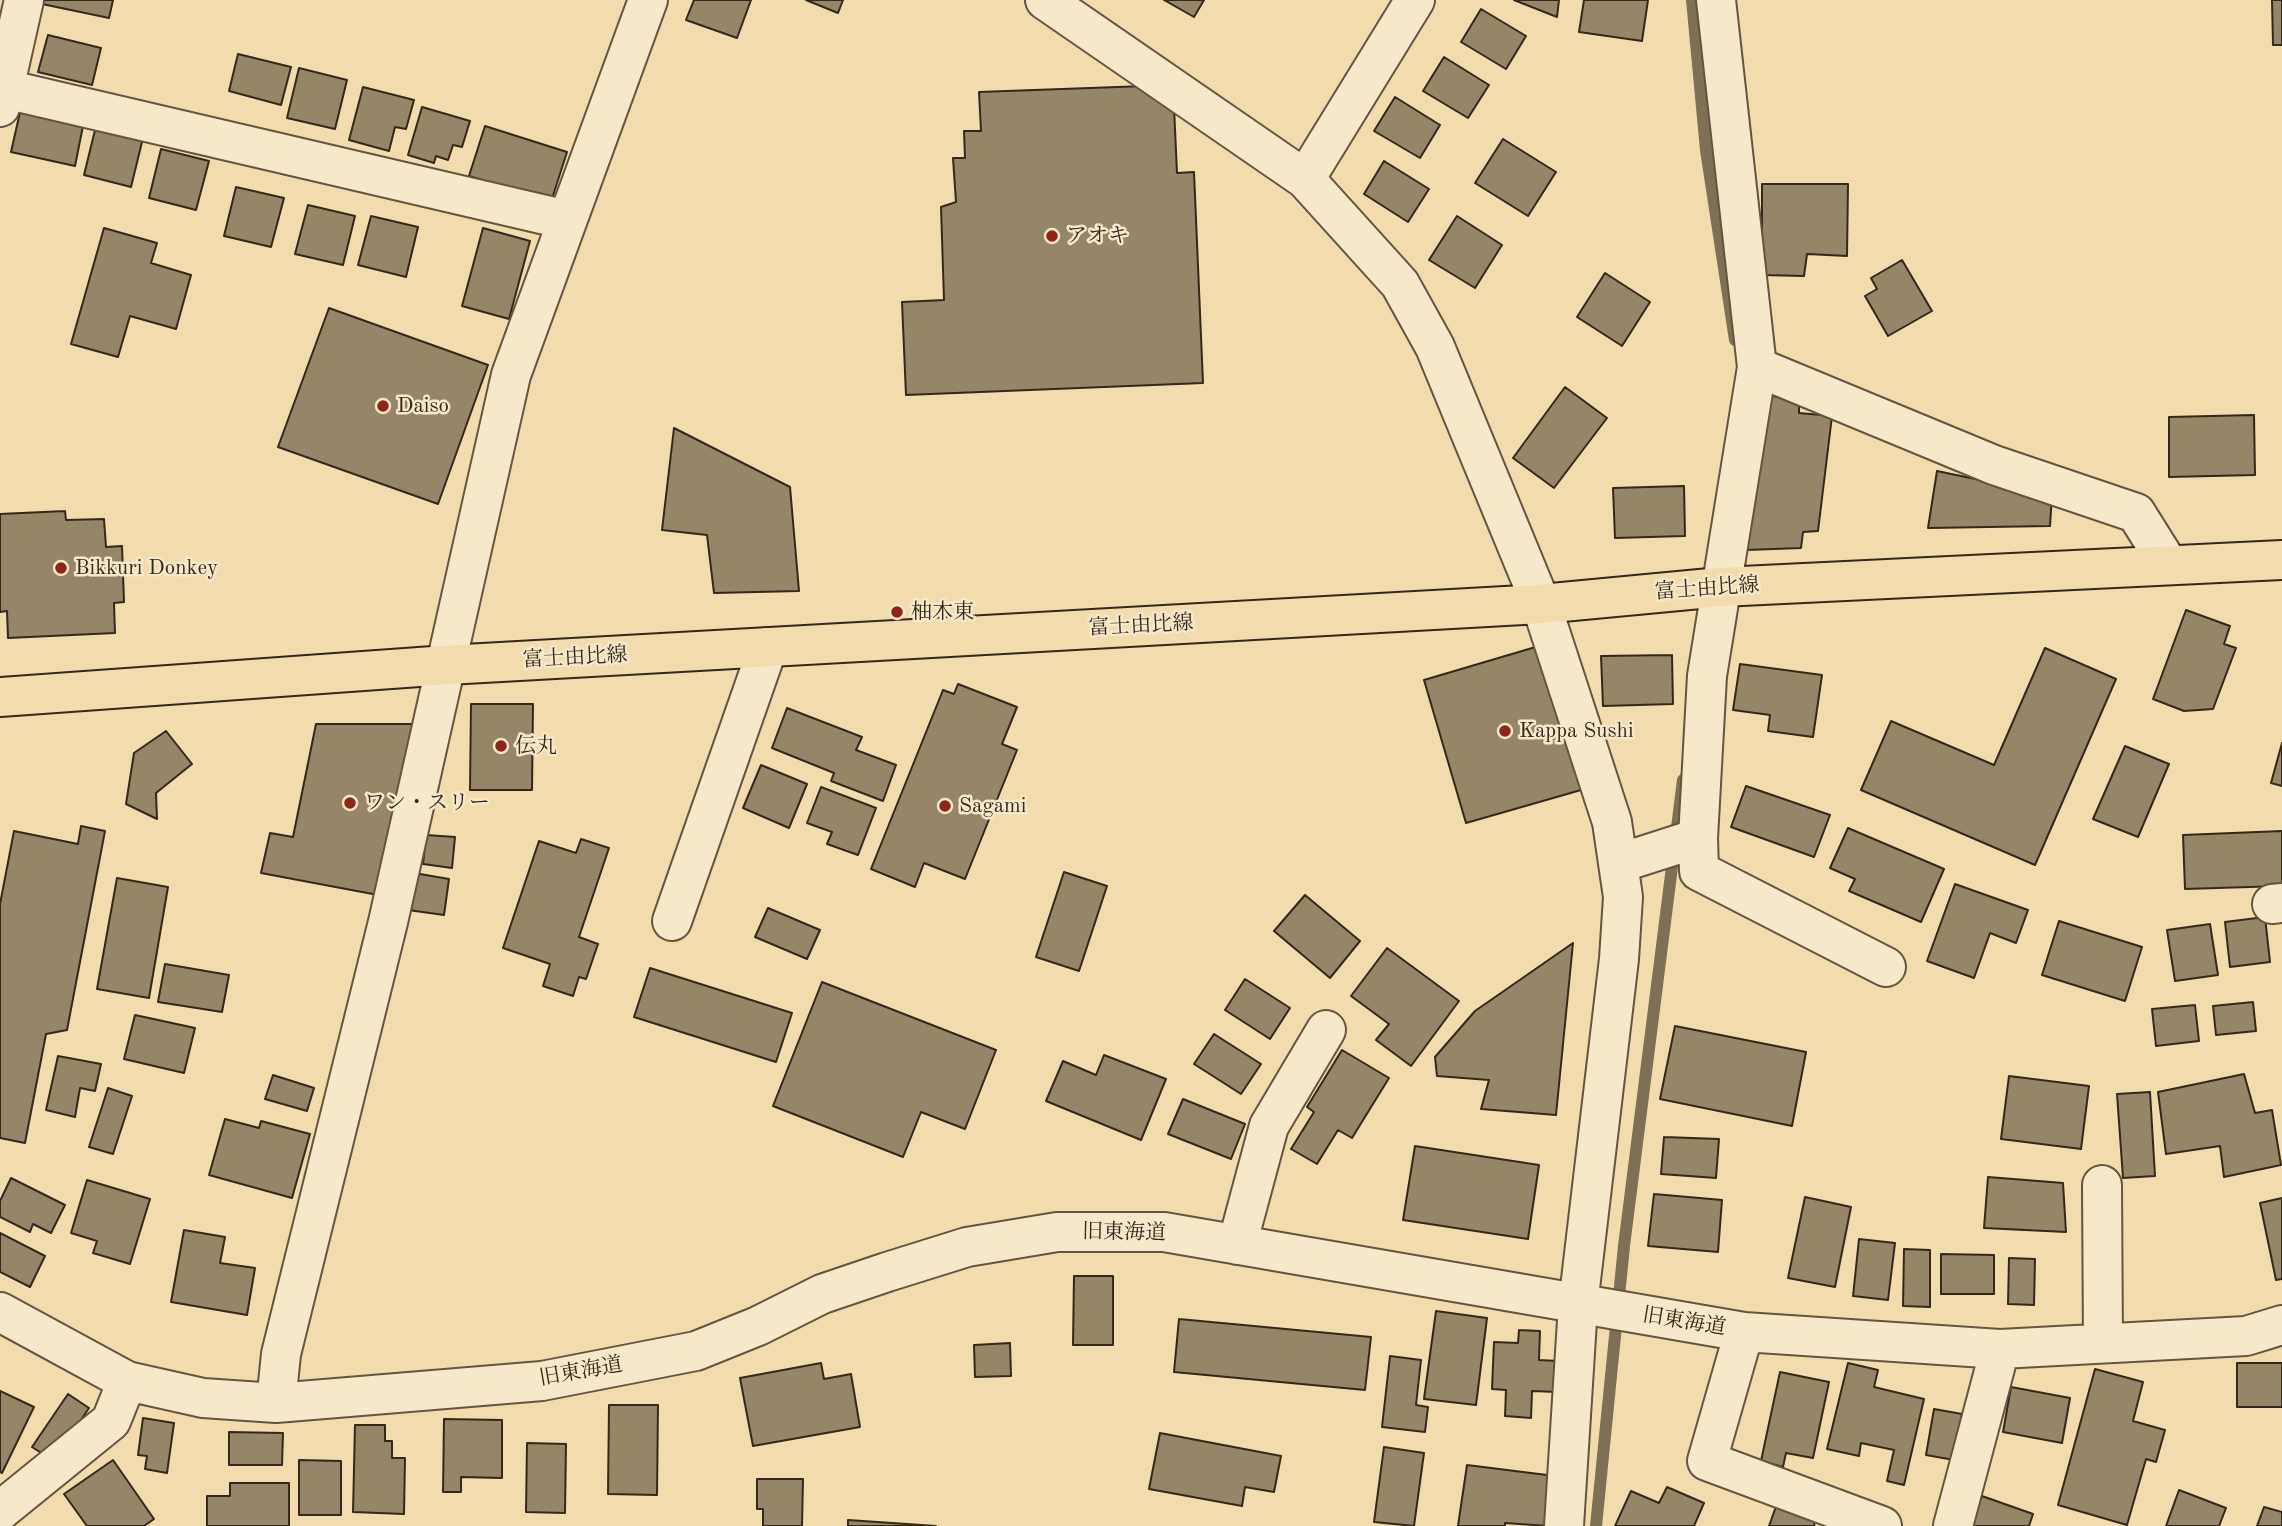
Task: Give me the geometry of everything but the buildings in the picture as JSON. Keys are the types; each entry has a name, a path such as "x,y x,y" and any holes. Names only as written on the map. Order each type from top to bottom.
{"main road":[{"name":"富士由比線","path":"0,697 447,665 1541,604 1721,587 2282,560"}],"street":[{"path":"24,0 3,98 567,220"},
{"path":"276,1403 281,1354 388,922 511,375 648,0"},
{"path":"1045,0 1305,179 1400,284 1435,346 1541,604 1612,821 1632,859 1623,897 1564,1526"},
{"path":"1305,179 1415,0"},
{"path":"1716,0 1757,367 1707,676 1698,838 1699,871 1886,967"},
{"path":"1757,367 1994,465 2136,513 2168,564"},
{"path":"672,922 768,647"},
{"path":"1632,859 1698,838"},
{"path":"1237,1245 1269,1126 1326,1030"},
{"path":"2102,1185 2103,1343"},
{"name":"旧東海道","path":"0,1312 127,1381 203,1398 276,1403 542,1381 696,1351 758,1326 822,1294 967,1247 1058,1232 1164,1232 1744,1332 2000,1349 2246,1336 2282,1325"},
{"path":"1744,1332 1707,1461 1882,1526"},
{"path":"1953,1526 2000,1349"},
{"path":"0,1511 111,1421 127,1381"}],"waterway":[{"path":"1692,0 1706,150 1735,340"},
{"path":"1596,1526 1624,1246 1683,780"}],"place":[{"name":"アオキ","path":"1052,236"},
{"name":"Daiso","path":"383,406"},
{"name":"Bikkuri Donkey","path":"61,568"},
{"name":"柚木東","path":"897,612"},
{"name":"Kappa Sushi","path":"1505,731"},
{"name":"伝丸","path":"501,746"},
{"name":"ワン・スリー","path":"350,803"},
{"name":"Sagami","path":"945,806"}]}
